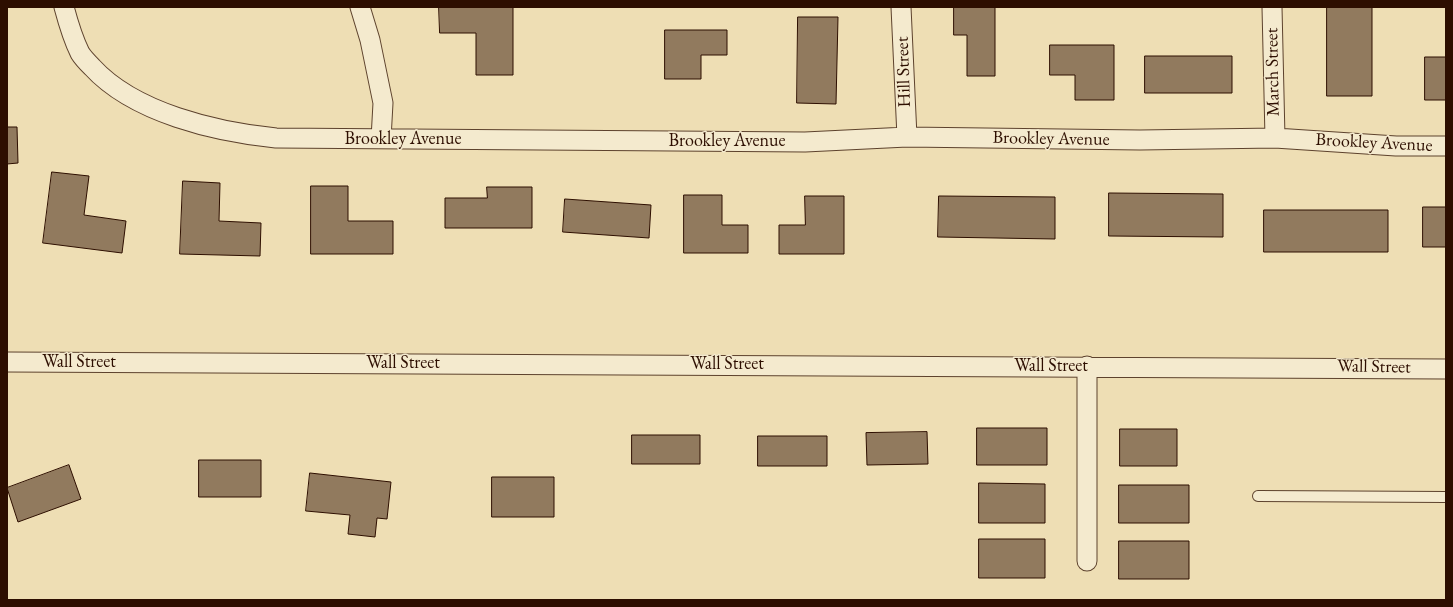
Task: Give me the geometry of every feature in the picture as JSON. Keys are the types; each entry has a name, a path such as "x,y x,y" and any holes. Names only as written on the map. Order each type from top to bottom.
{"street":[{"name":"Brookley Avenue","path":"64,7 80,54 105,82 170,115 204,126 240,134 276,138 805,142 907,137 1140,140 1275,138 1396,146 1446,146"},
{"path":"360,7 370,40 383,103 381,139"},
{"name":"Hill Street","path":"901,7 907,137"},
{"name":"March Street","path":"1272,7 1275,138"},
{"name":"Wall Street","path":"7,362 1087,366 1446,369"},
{"path":"1087,366 1087,561"}],"lane":[{"path":"1258,496 1446,497"}],"building":[{"path":"439,7 513,7 513,75 476,75 476,33 440,33"},
{"path":"954,7 995,7 995,76 967,76 967,35 954,35"},
{"path":"1327,7 1372,7 1372,96 1327,96"},
{"path":"798,17 838,17 836,104 797,103"},
{"path":"665,30 727,30 727,55 701,55 701,79 665,79"},
{"path":"1050,45 1114,45 1114,100 1075,100 1075,75 1050,75"},
{"path":"1145,56 1232,56 1232,93 1145,93"},
{"path":"1425,57 1446,57 1446,100 1425,100"},
{"path":"7,127 17,127 18,163 7,164"},
{"path":"52,172 89,176 84,215 126,221 122,253 43,243"},
{"path":"183,181 220,183 219,221 261,223 260,256 180,254"},
{"path":"311,186 348,186 348,221 393,221 393,254 311,254"},
{"path":"487,187 532,187 532,228 445,228 445,198 487,198"},
{"path":"1109,193 1223,194 1223,237 1109,236"},
{"path":"684,195 722,195 722,225 748,225 748,253 684,253"},
{"path":"805,196 844,196 844,254 779,254 779,225 805,225"},
{"path":"939,196 1055,197 1055,239 938,237"},
{"path":"565,199 651,205 649,238 563,232"},
{"path":"1423,207 1446,207 1446,247 1423,247"},
{"path":"1264,210 1388,210 1388,252 1264,252"},
{"path":"977,428 1047,428 1047,465 977,465"},
{"path":"1120,429 1177,429 1177,466 1120,466"},
{"path":"927,432 928,464 867,465 866,433"},
{"path":"632,435 700,435 700,464 632,464"},
{"path":"758,436 827,436 827,466 758,466"},
{"path":"199,460 261,460 261,497 199,497"},
{"path":"69,465 81,499 18,522 7,488"},
{"path":"310,473 391,482 387,519 377,518 375,537 348,534 350,515 306,511"},
{"path":"492,477 554,477 554,517 492,517"},
{"path":"979,483 1045,484 1045,523 979,523"},
{"path":"1119,485 1189,485 1189,523 1119,523"},
{"path":"979,539 1045,539 1045,578 979,578"},
{"path":"1119,541 1189,541 1189,579 1119,579"}]}
